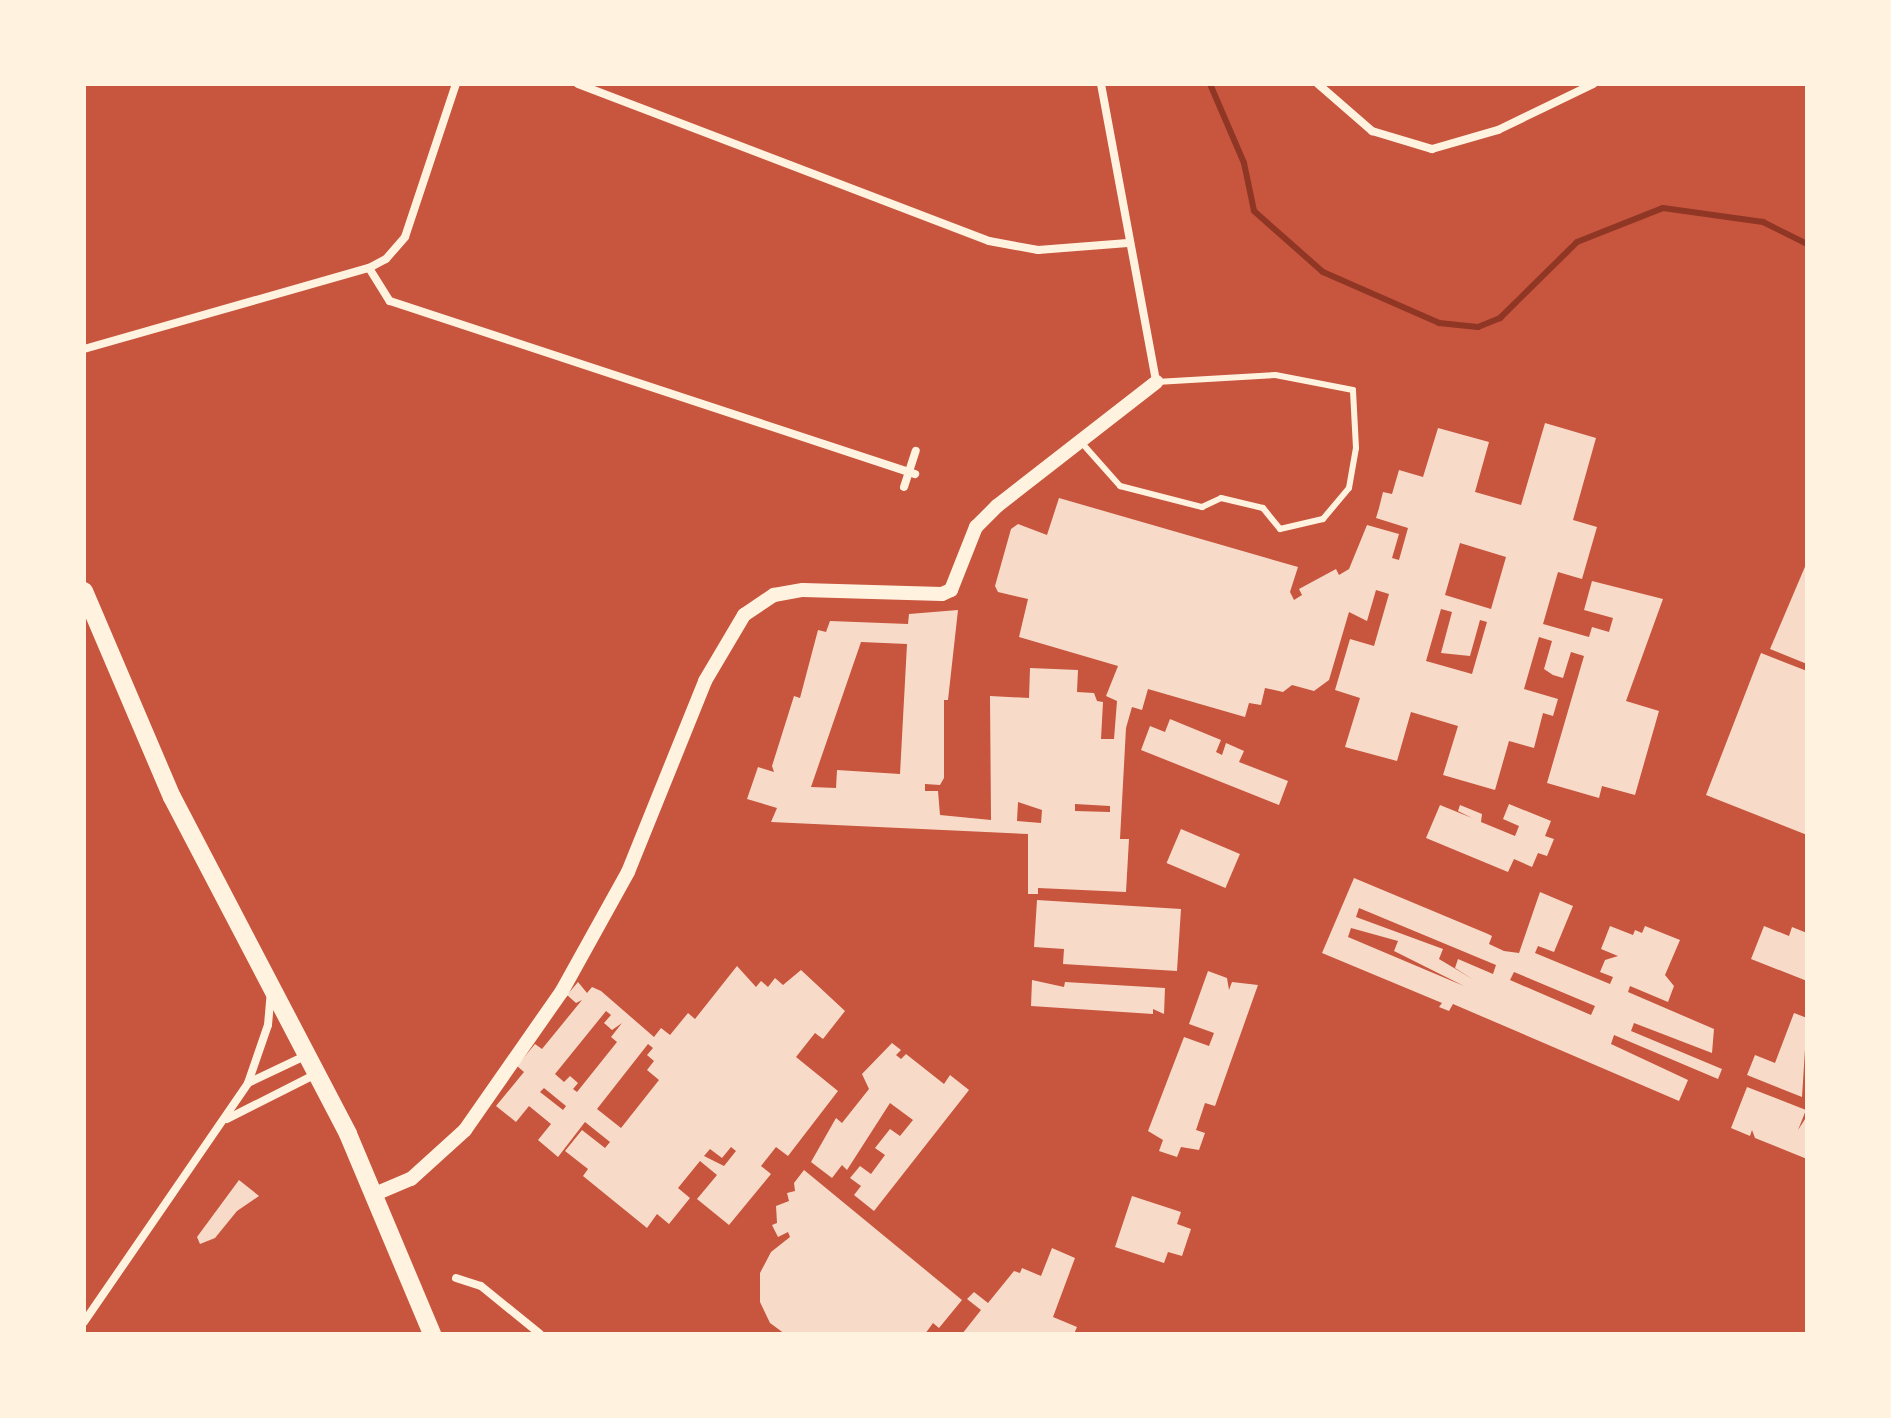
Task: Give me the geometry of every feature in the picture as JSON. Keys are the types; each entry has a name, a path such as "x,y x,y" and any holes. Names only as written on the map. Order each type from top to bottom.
{"main road":[{"path":"84,591 172,797 307,1055 375,1194 432,1334"}],"street":[{"path":"84,349 369,268 386,259 405,237 456,84"},
{"path":"578,84 989,241 1038,250 1128,243"},
{"path":"375,1194 411,1179 465,1130 562,991 628,872 705,681 744,615 774,595 803,590 942,594 951,590 976,527 1079,440 1156,382 1101,84"},
{"path":"1318,84 1372,131 1432,149 1498,130 1593,84"},
{"path":"369,268 390,301 911,473"},
{"path":"904,487 916,451"},
{"path":"84,1322 226,1120 248,1083 268,1025 271,987"},
{"path":"248,1083 307,1055"},
{"path":"226,1120 316,1074"},
{"path":"456,1278 481,1286 540,1334"}],"lane":[{"path":"1079,440 1120,486 1202,507 1221,498 1263,508 1275,527 1306,525 1336,508 1349,488 1356,448 1353,390 1275,375 1156,382"}],"building":[{"path":"1545,423 1596,438 1573,520 1597,527 1582,579 1558,572 1543,624 1589,637 1592,627 1609,632 1613,618 1584,610 1592,581 1663,599 1626,701 1659,711 1635,795 1602,786 1599,798 1547,783 1584,656 1571,652 1563,678 1553,675 1544,669 1552,641 1539,637 1524,689 1558,699 1553,716 1543,713 1534,748 1509,741 1495,790 1443,775 1458,726 1411,712 1397,761 1345,747 1360,698 1335,690 1350,639 1374,646 1389,594 1376,590 1367,621 1349,612 1329,680 1314,691 1292,685 1283,692 1265,688 1261,705 1249,703 1245,717 1148,689 1142,710 1132,707 1126,728 1120,839 1129,839 1126,892 1038,888 1038,894 1028,894 1028,834 771,822 777,808 747,799 758,767 774,772 772,766 794,696 800,698 818,630 826,632 830,621 908,624 909,614 958,610 948,700 944,700 944,778 940,785 925,784 925,791 938,791 940,815 991,820 990,696 1029,698 1030,668 1078,670 1077,692 1094,693 1097,701 1103,702 1101,739 1114,739 1117,701 1106,696 1118,666 1019,637 1028,599 998,592 995,586 1011,529 1018,524 1047,535 1059,498 1298,567 1290,592 1294,600 1302,595 1299,589 1336,569 1339,575 1349,569 1367,525 1399,534 1392,558 1399,560 1408,528 1376,518 1383,492 1392,494 1399,470 1423,477 1438,428 1489,442 1475,492 1521,505","holes":["1460,543 1506,557 1491,609 1445,595","1441,609 1452,612 1441,653 1470,656 1480,620 1487,622 1472,674 1426,661","861,642 907,644 900,774 837,770 836,788 811,787","1018,802 1042,810 1041,823 1017,821","1075,804 1110,806 1110,812 1075,811"]},
{"path":"1807,562 1807,664 1770,649"},
{"path":"1761,653 1807,671 1807,835 1706,795"},
{"path":"1170,719 1221,740 1216,752 1222,755 1226,743 1244,751 1239,762 1288,781 1279,805 1141,750 1150,726 1165,732"},
{"path":"1509,804 1551,821 1545,836 1554,839 1547,856 1538,853 1532,867 1514,859 1508,872 1426,838 1440,805 1472,818 1458,811 1460,805 1482,814 1481,822 1515,836 1519,826 1503,819"},
{"path":"1181,829 1240,854 1225,888 1167,863"},
{"path":"1354,878 1488,934 1492,936 1489,944 1519,953 1540,892 1573,906 1554,952 1538,946 1535,953 1610,984 1613,977 1600,972 1605,960 1618,956 1601,949 1610,926 1633,935 1635,930 1642,933 1645,926 1680,940 1665,975 1674,986 1668,1002 1630,986 1628,992 1714,1029 1712,1053 1634,1023 1631,1031 1722,1069 1718,1079 1614,1035 1611,1044 1688,1080 1679,1101 1453,1004 1449,1011 1439,1007 1442,1003 1322,953","holes":["1359,908 1496,965 1493,974 1458,959 1455,968 1474,980 1439,959 1443,949 1356,917","1351,928 1398,941 1394,951 1464,986 1348,937","1514,972 1595,1006 1591,1015 1510,980"]},
{"path":"1037,900 1181,909 1177,971 1063,964 1064,949 1034,947"},
{"path":"1764,926 1789,936 1792,927 1807,933 1807,981 1751,959"},
{"path":"737,966 756,987 761,981 768,987 775,978 783,985 801,970 845,1011 823,1039 815,1033 796,1057 838,1091 788,1156 776,1147 761,1166 771,1174 729,1225 697,1199 717,1175 700,1161 678,1188 690,1198 669,1224 657,1214 647,1228 583,1176 588,1169 565,1151 582,1130 605,1148 610,1142 585,1122 558,1157 538,1140 551,1124 529,1106 516,1122 496,1106 524,1072 517,1066 535,1044 542,1049 582,1000 576,1003 567,995 578,982 587,993 592,987 601,991 654,1037 661,1028 670,1035 688,1013 695,1019","holes":["606,1011 611,1015 604,1023 612,1030 622,1023 611,1037 617,1042 577,1092 573,1089 578,1083 570,1076 564,1082 555,1074","648,1044 653,1048 647,1055 654,1061 647,1070 659,1080 621,1128 597,1109","544,1088 566,1106 563,1110 540,1092","731,1147 736,1151 724,1166 704,1156 710,1149 722,1158"]},
{"path":"1208,971 1227,978 1229,990 1232,982 1258,985 1215,1106 1205,1103 1196,1130 1205,1133 1199,1150 1181,1147 1177,1157 1159,1151 1163,1140 1148,1131 1184,1037 1209,1046 1214,1033 1189,1024"},
{"path":"1032,980 1064,987 1065,982 1165,988 1164,1014 1153,1009 1153,1014 1031,1006"},
{"path":"1794,1013 1807,1018 1802,1097 1747,1075 1755,1055 1775,1063"},
{"path":"892,1043 901,1050 896,1055 901,1059 906,1054 944,1084 950,1075 969,1090 874,1211 854,1195 861,1186 850,1178 860,1166 871,1174 885,1155 875,1148 890,1129 900,1136 913,1120 890,1103 847,1170 842,1165 832,1178 811,1162 836,1118 842,1123 869,1089 862,1074"},
{"path":"1747,1087 1806,1110 1798,1130 1807,1116 1807,1159 1755,1138 1752,1130 1750,1136 1731,1128"},
{"path":"804,1170 962,1300 939,1328 933,1323 925,1334 785,1334 770,1323 760,1302 760,1273 771,1252 790,1237 788,1232 778,1237 772,1225 777,1223 776,1206 789,1201 787,1193 795,1191 794,1183"},
{"path":"239,1180 259,1196 237,1211 215,1238 200,1244 197,1237"},
{"path":"1132,1196 1181,1212 1177,1224 1191,1229 1182,1256 1168,1252 1164,1263 1115,1247"},
{"path":"1052,1248 1075,1258 1053,1317 1077,1327 1074,1334 962,1334 981,1310 967,1299 974,1292 988,1303 1014,1271 1020,1273 1022,1268 1041,1276"}],"waterway":[{"path":"1210,84 1244,163 1254,211 1323,272 1439,323 1478,327 1500,318 1577,242 1663,208 1763,222 1807,244"}]}
